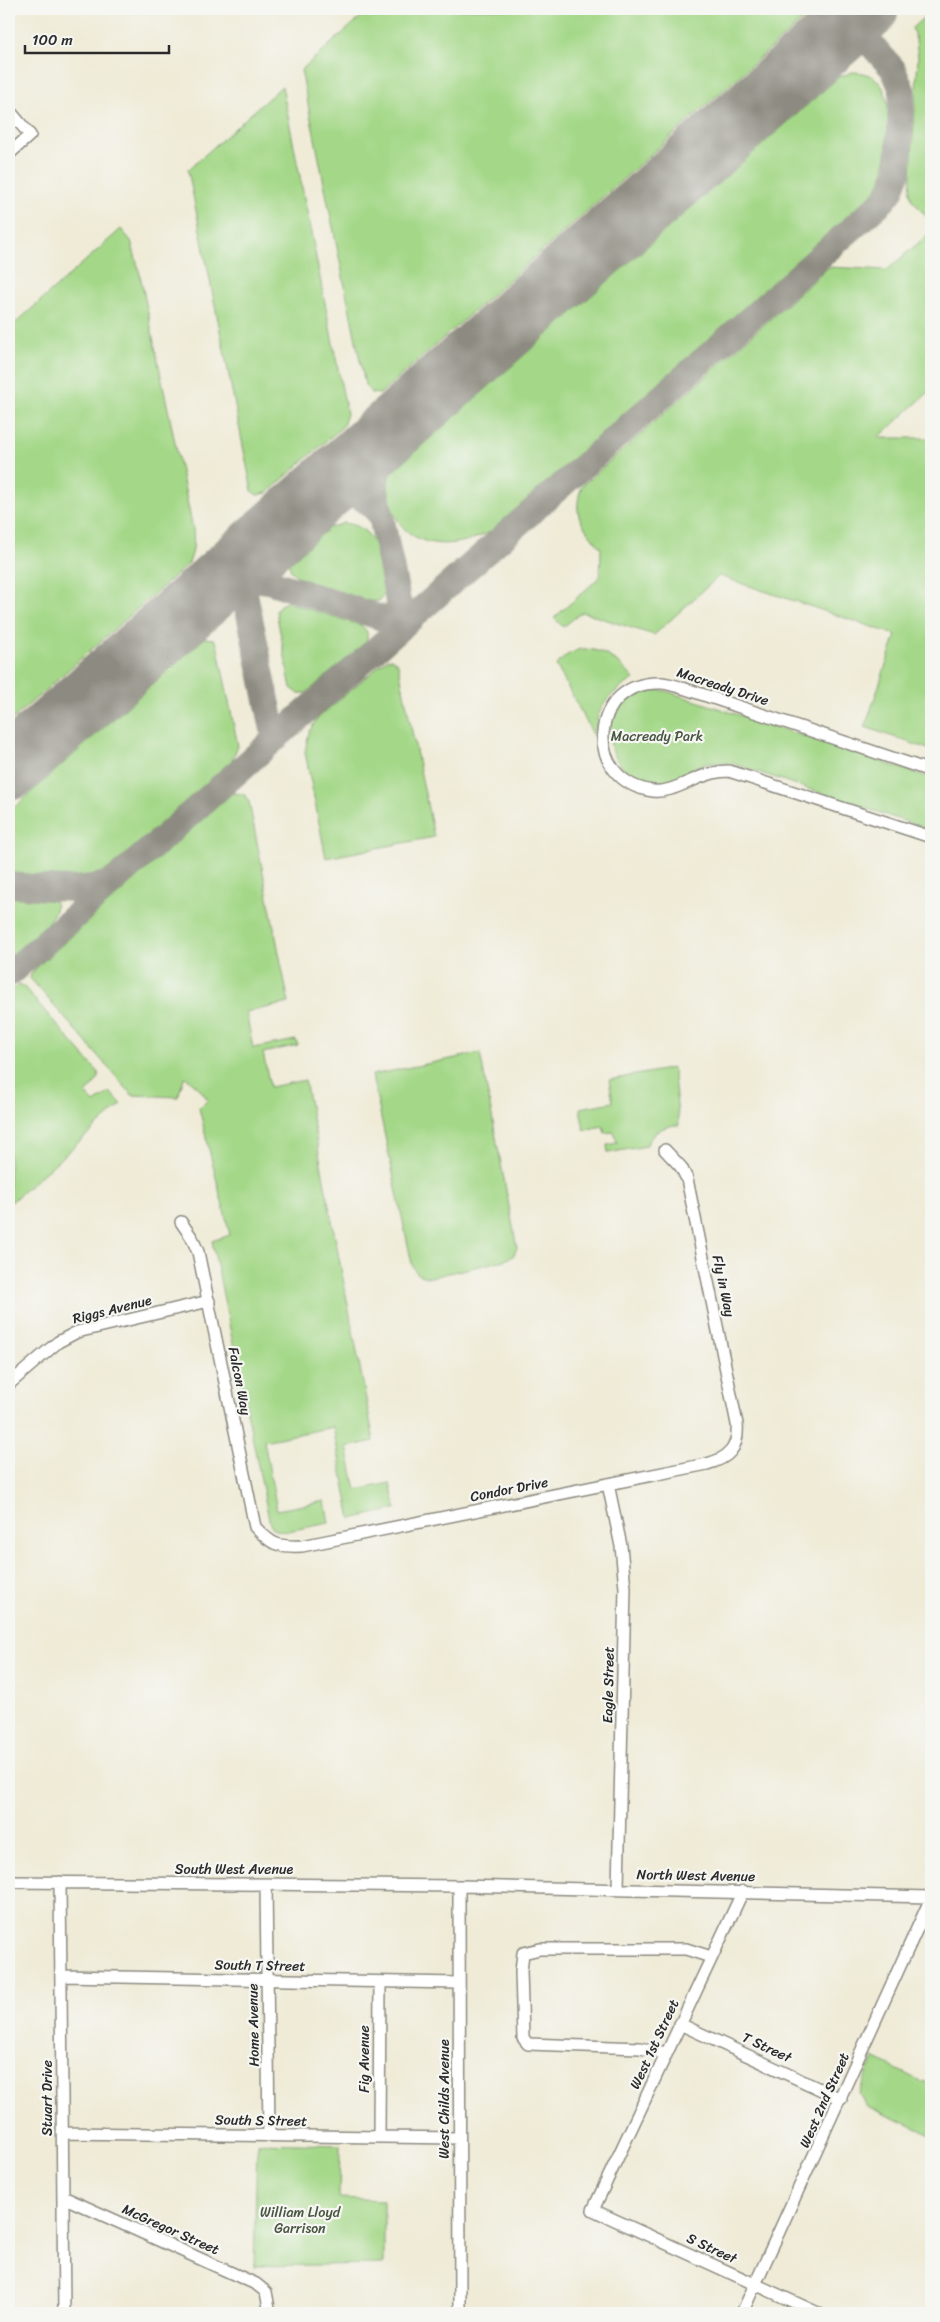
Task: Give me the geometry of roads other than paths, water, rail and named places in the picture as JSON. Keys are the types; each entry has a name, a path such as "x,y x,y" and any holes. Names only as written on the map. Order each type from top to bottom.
{"street":[{"path":"9,110 30,135 9,154"},
{"name":"Macready Drive","path":"931,771 692,691 662,683 645,684 622,695 606,714 603,730 604,747 611,767 625,782 643,789 662,791 708,773 729,771 931,837"},
{"name":"Fly in Way","path":"665,1150 681,1167 687,1179 738,1434"},
{"name":"Falcon Way","path":"181,1222 192,1238 198,1252 255,1528 271,1544"},
{"name":"Riggs Avenue","path":"9,1384 58,1342 77,1332 209,1301"},
{"name":"Condor Drive","path":"271,1544 283,1547 302,1546 722,1460 732,1451 738,1434"},
{"name":"Eagle Street","path":"608,1484 621,1546 624,1588 618,1888"},
{"name":"South West Avenue","path":"9,1882 459,1886"},
{"name":"Stuart Drive","path":"60,1882 64,2313"},
{"name":"Home Avenue","path":"266,1884 269,2135"},
{"name":"North West Avenue","path":"459,1886 618,1888 931,1897"},
{"name":"West Childs Avenue","path":"459,1886 460,2313"},
{"name":"West 1st Street","path":"593,2210 743,1891"},
{"name":"West 2nd Street","path":"742,2313 841,2099 931,1897"},
{"path":"666,2053 640,2048 528,2044 523,2038 521,1971 523,1953 540,1949 686,1949 711,1957"},
{"name":"South T Street","path":"61,1976 459,1983"},
{"name":"Fig Avenue","path":"379,2137 380,1982"},
{"name":"T Street","path":"680,2024 841,2099"},
{"name":"South S Street","path":"62,2133 459,2138"},
{"name":"McGregor Street","path":"63,2197 256,2284 266,2292 270,2313"},
{"name":"S Street","path":"593,2210 818,2313"}],"park label":[{"name":"Macready Park","path":"657,736"},
{"name":"William Lloyd Garrison","path":"300,2220"}]}
